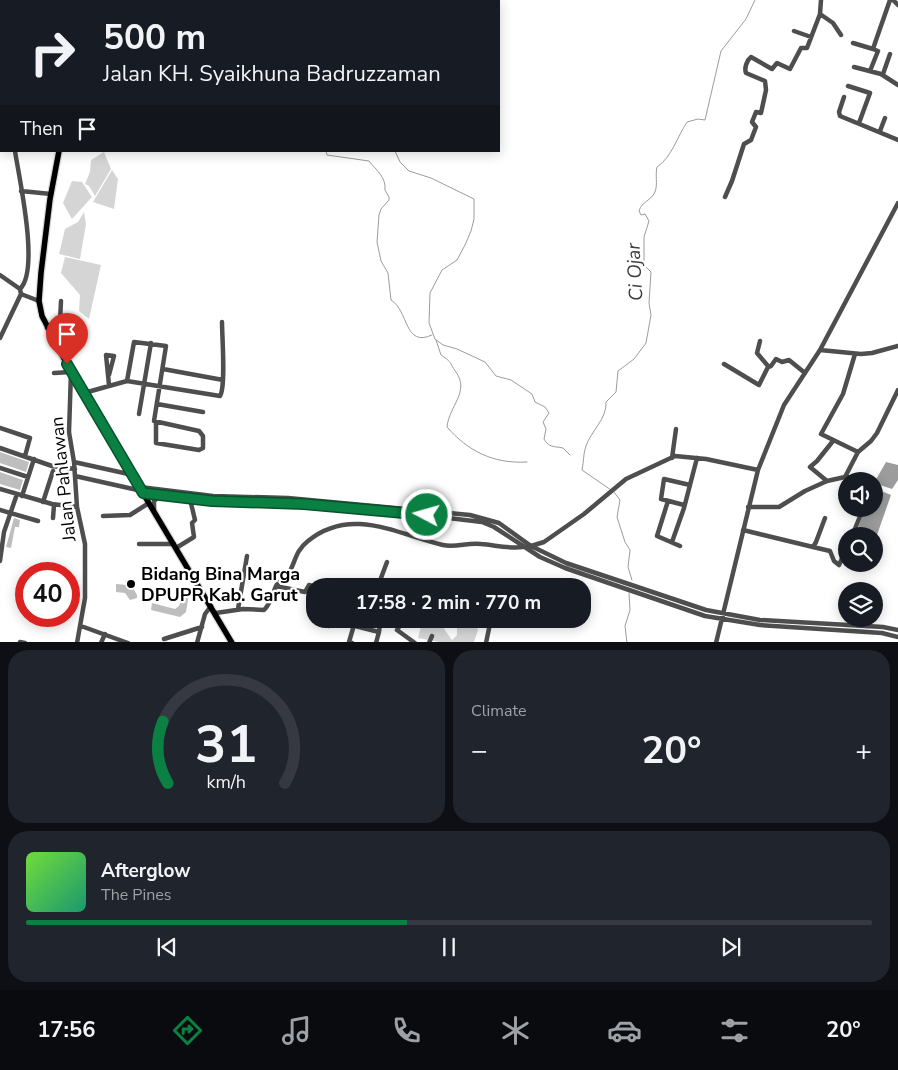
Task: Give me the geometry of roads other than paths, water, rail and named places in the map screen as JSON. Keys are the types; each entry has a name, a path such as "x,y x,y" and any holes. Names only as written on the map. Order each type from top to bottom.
{"main road":[{"path":"57,152 39,301 42,316 71,372 232,642"}],"street":[{"path":"787,75 801,48 807,49 820,14 821,0"},
{"path":"873,49 891,0 898,5"},
{"path":"820,14 833,23 841,35"},
{"path":"794,31 811,37"},
{"path":"853,43 878,51 870,71"},
{"path":"883,74 890,54"},
{"path":"725,197 744,144 751,140 756,127 752,122 756,112 761,113 766,90 766,81 746,73 745,68 749,59 751,57 772,69 777,63 790,69"},
{"path":"854,67 883,74 898,84"},
{"path":"848,86 870,93 859,123"},
{"path":"844,97 839,115 898,140"},
{"path":"880,132 885,118"},
{"path":"0,338 27,277 29,245 14,152"},
{"path":"21,191 51,194"},
{"path":"716,642 758,470 784,405 820,350 898,203"},
{"path":"0,275 21,291 39,301"},
{"path":"47,328 60,322 61,301"},
{"path":"84,393 127,381 220,396 223,380 222,322"},
{"path":"760,341 757,353 768,366"},
{"path":"127,381 134,342 165,345 167,348 154,420 156,423 156,443 199,450 203,448 203,436 199,431 156,423"},
{"path":"138,414 151,343"},
{"path":"820,350 856,354 872,353 898,346"},
{"path":"856,354 844,394 821,434 858,452"},
{"path":"724,364 759,385 768,366 771,366 776,359 782,362 787,360 805,372"},
{"path":"163,368 223,380"},
{"path":"54,373 71,372"},
{"name":"Jalan Pahlawan","path":"71,372 69,423 77,507 85,544 85,598 77,642"},
{"path":"109,375 110,385"},
{"path":"848,472 858,452 874,438 898,390"},
{"path":"157,404 203,412"},
{"path":"0,428 30,438 25,456"},
{"path":"672,458 676,429"},
{"path":"827,481 810,467 833,441"},
{"path":"0,448 52,466 74,469"},
{"path":"530,546 544,542 576,520 626,479 672,458 697,458 758,470"},
{"path":"672,542 697,458"},
{"path":"22,496 34,459"},
{"path":"74,462 133,475"},
{"path":"0,468 28,478"},
{"path":"43,502 53,471"},
{"path":"75,476 161,495 190,499 304,504 470,515 499,523 530,546 595,576 705,616 721,620 882,633 898,637"},
{"path":"684,505 660,499 664,479 690,485"},
{"path":"748,507 779,507 805,491 827,481 838,479"},
{"path":"0,489 54,505 77,507"},
{"path":"141,490 212,496 288,498 427,513 482,522 503,532 522,547 565,568 706,610 803,626 883,627 898,630"},
{"path":"0,561 2,531 11,513 17,494"},
{"path":"154,512 154,501 161,495"},
{"path":"139,544 175,546 194,537 192,523 195,520 190,499"},
{"path":"668,501 657,536 680,546"},
{"path":"103,516 130,514 149,503"},
{"path":"53,518 54,505"},
{"path":"0,510 38,521"},
{"path":"813,547 825,518"},
{"path":"216,613 238,610 263,610 269,605 276,586 287,576 300,548 330,527 365,524 396,530 444,545 479,543 500,547 522,547"},
{"path":"742,530 830,551 838,564"},
{"path":"238,610 247,556"},
{"path":"382,578 387,562"},
{"path":"276,586 305,592 306,590"},
{"path":"197,642 205,614 211,606"},
{"path":"81,626 128,642"},
{"path":"164,639 202,627"},
{"path":"350,642 354,628"},
{"path":"369,628 379,632"},
{"path":"376,642 380,628"},
{"path":"398,628 397,630 413,642"},
{"path":"486,642 489,628"},
{"path":"101,642 105,634"},
{"path":"429,642 432,636"},
{"path":"20,642 25,642"}],"waterway":[{"name":"Ci Ojar","path":"611,490 582,470 584,452 588,441 604,414 606,402 616,392 618,371 634,359 646,343 651,315 649,303 651,272 644,265 644,237 649,221 645,214 641,215 639,211 642,205 655,192 657,167 667,158 687,122 698,119 705,120 721,51 746,19 755,0"},
{"path":"326,152 327,155 369,161 384,181 389,200 381,209 379,215 377,242 381,261 388,273 391,300 397,305 411,333 416,337 423,338 432,335"},
{"path":"395,152 400,162 409,171 431,178 474,199 474,219 465,245 457,260 442,270 430,293 429,323 435,339 443,345 457,349 485,362 496,376 511,380 532,394 535,402 545,407 549,413 543,422 546,429 544,439 554,447 563,448 570,455"},
{"path":"436,340 441,355 450,363 460,379 461,386 447,427 464,443 482,454 503,461 527,462"},
{"name":"Ci Ojar","path":"614,492 620,500 617,517 625,542 630,550 628,567 632,580"},
{"name":"Ci Ojar","path":"627,642 625,626 630,610 629,593"}],"place":[{"name":"Bidang Bina Marga DPUPR Kab. Garut","path":"131,584"}]}
